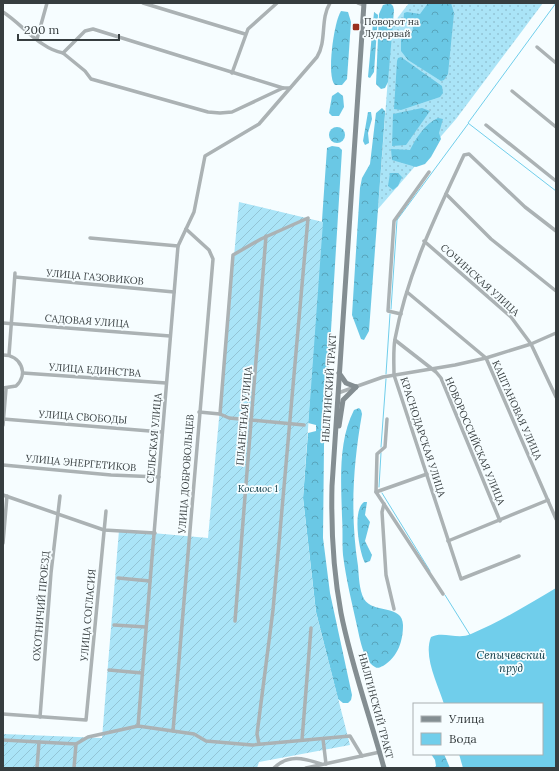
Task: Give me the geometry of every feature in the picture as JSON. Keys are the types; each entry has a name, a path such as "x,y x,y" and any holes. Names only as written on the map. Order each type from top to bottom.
{"main road":[{"name":"НЫЛГИНСКИЙ ТРАКТ","path":"364,4 332,477 332,546 342,614 384,768"},
{"path":"332,477 336,467 341,404 346,396 356,387 346,383 339,373"}],"street":[{"path":"37,39 47,3"},
{"path":"143,3 246,34"},
{"path":"232,73 246,34 252,24 277,3"},
{"path":"63,53 71,47 78,37 85,31 93,29 232,73 283,88 290,88 319,54 326,14 330,3"},
{"path":"358,3 364,4"},
{"path":"3,12 37,39 58,52 63,53 85,71 91,79 208,112 232,112 283,88"},
{"path":"537,46 556,63"},
{"name":"СЕЛЬСКАЯ УЛИЦА","path":"138,726 178,246 194,212 205,156 259,124 290,88"},
{"path":"512,91 556,126"},
{"path":"486,125 556,181"},
{"name":"КРАСНОДАРСКАЯ УЛИЦА","path":"519,556 461,579 394,376 395,340 407,292 424,241 464,155 469,154 525,207 556,231"},
{"path":"402,314 388,311 394,221 429,172"},
{"path":"446,194 491,239 556,291"},
{"path":"220,414 233,255 266,236 308,218 273,610 257,734 259,744"},
{"name":"УЛИЦА ДОБРОВОЛЬЦЕВ","path":"173,731 213,258 209,250 186,229"},
{"name":"ПЛАНЕТНАЯ УЛИЦА","path":"235,622 266,236"},
{"path":"90,238 178,246"},
{"name":"СОЧИНСКАЯ УЛИЦА","path":"424,241 511,317 530,344 556,397"},
{"name":"УЛИЦА ГАЗОВИКОВ","path":"11,324 15,275 174,292"},
{"name":"КАШТАНОВАЯ УЛИЦА","path":"407,292 486,358 556,519"},
{"name":"САДОВАЯ УЛИЦА","path":"3,323 170,336"},
{"path":"9,355 11,324"},
{"path":"338,394 394,376 431,370 486,358 530,344 556,333"},
{"name":"НОВОРОССИЙСКАЯ УЛИЦА","path":"395,340 431,370 436,372 445,386 500,521"},
{"path":"3,355 9,355 18,360 21,364 23,373 19,383 16,386 4,388 3,425"},
{"name":"УЛИЦА ЕДИНСТВА","path":"23,373 166,384"},
{"path":"199,412 220,414 229,418 304,425"},
{"name":"УЛИЦА СВОБОДЫ","path":"3,419 162,432"},
{"path":"387,419 385,447 377,454 376,492 443,594"},
{"name":"УЛИЦА ЭНЕРГЕТИКОВ","path":"3,465 111,475 159,477"},
{"path":"376,492 427,474"},
{"path":"3,543 5,495 104,530 154,533"},
{"name":"ОХОТНИЧИЙ ПРОЕЗД","path":"40,717 57,514 60,496"},
{"name":"НОВОРОССИЙСКАЯ УЛИЦА","path":"448,541 500,521 548,500"},
{"path":"384,504 382,512 386,574 394,609"},
{"name":"УЛИЦА СОГЛАСИЯ","path":"40,717 86,720 106,511"},
{"path":"118,578 150,581"},
{"path":"114,625 146,627"},
{"path":"302,740 311,628"},
{"path":"109,670 142,673"},
{"path":"3,714 40,717"},
{"path":"3,740 76,744 88,737 138,726 194,734 206,741 259,744 350,736 362,756"},
{"path":"323,738 324,764"},
{"path":"37,768 39,742"},
{"path":"74,768 76,744"},
{"path":"306,768 380,752"},
{"path":"274,768 281,761 301,757 324,764"}],"green space":[{"path":"390,3 394,10 388,82 385,88 381,89 376,84 379,14 383,5"},
{"path":"409,3 543,3 456,119 378,209 392,25"},
{"path":"428,3 451,3 454,13 448,74 444,80 441,81 408,60 401,51 401,36 412,32 413,28 410,22 403,23 404,13 420,14"},
{"path":"341,11 348,12 351,22 347,79 342,85 335,85 332,80 331,61 336,26"},
{"path":"374,12 378,15 374,72 370,78 368,77"},
{"path":"401,57 442,86 443,93 440,97 401,110 394,109 397,61 398,58"},
{"path":"338,92 343,96 344,107 339,116 332,116 329,113 332,96"},
{"path":"382,108 385,111 385,114 369,331 364,340 361,339 352,315 360,188 362,178 370,164 376,113"},
{"path":"422,108 430,111 406,145 392,146 393,114"},
{"path":"368,112 371,112 372,119 368,133 369,143 365,145 363,141"},
{"path":"438,118 443,119 439,133 441,139 431,157 425,164 416,167 392,160 391,149 410,150 421,132"},
{"path":"334,127 340,127 345,132 343,141 340,143 334,143 329,138 329,132"},
{"path":"332,146 339,147 342,150 324,445 323,538 330,593 352,695 351,700 348,703 343,703 338,699 316,612 303,498 308,433 316,431 316,425 308,423 327,148"},
{"path":"390,173 398,173 402,177 398,186 393,190 388,186"},
{"name":"Космос 1","path":"239,202 323,222 303,498 316,612 350,745 259,762 257,768 3,768 3,734 102,738 119,530 208,538"},
{"path":"359,408 362,414 356,452 353,509 360,587 362,595 368,604 398,614 402,618 403,625 399,648 388,662 378,668 371,664 365,654 359,637 343,555 341,476 343,448 349,422 354,410"},
{"path":"364,502 367,502 365,515 370,522 365,541 372,555 370,561 365,563 359,541 357,522 360,506"},
{"path":"432,755 444,755 450,768 434,768 436,766 435,760"}],"water":[{"name":"Сепычевский пруд","path":"556,588 556,768 463,768 459,755 543,755 543,703 444,703 430,662 429,645 431,637 436,635 466,636 525,606"}],"waterway":[{"path":"556,3 468,123 556,191"},
{"path":"391,309 397,220 468,124"},
{"path":"386,374 390,314"},
{"path":"381,447 386,379"},
{"path":"379,487 381,453"},
{"path":"382,493 430,571"},
{"path":"445,595 470,635"}],"place":[{"name":"Поворот на Лудорвай","path":"356,27"}]}
